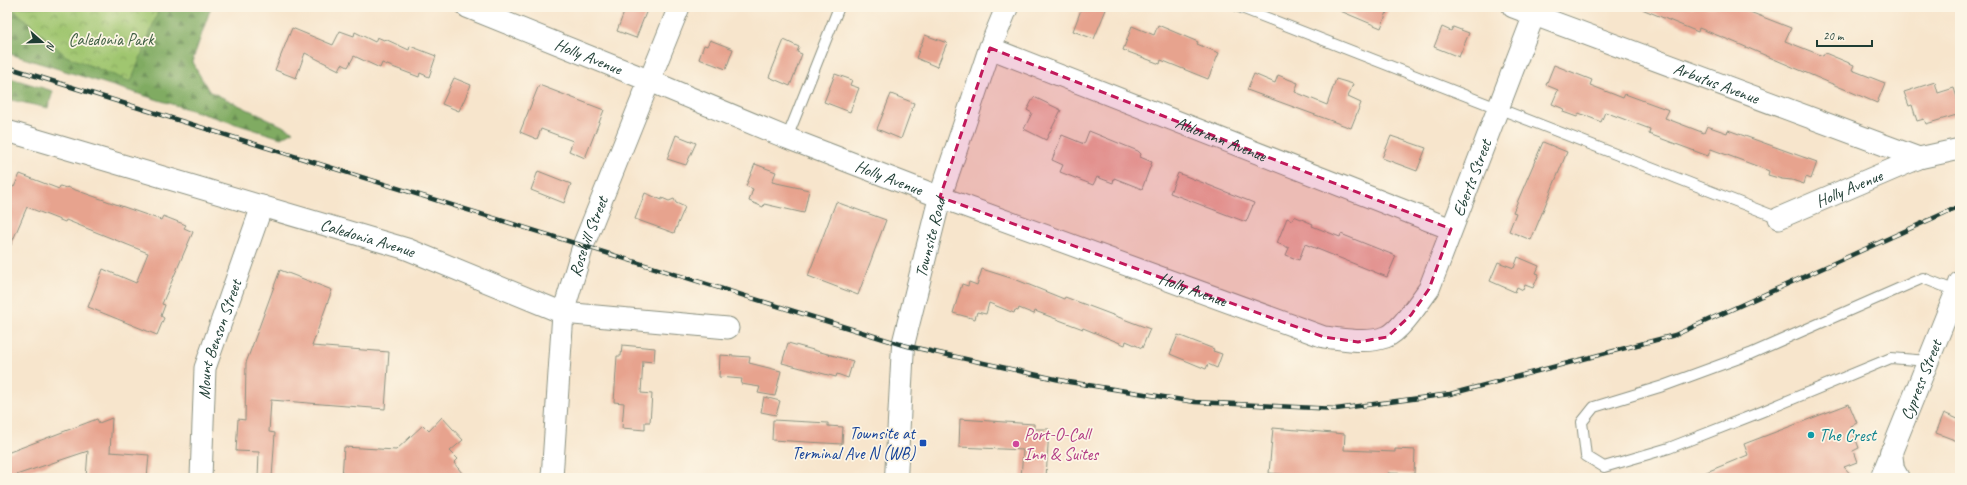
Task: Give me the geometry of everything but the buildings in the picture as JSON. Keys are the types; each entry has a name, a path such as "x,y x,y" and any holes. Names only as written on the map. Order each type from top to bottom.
{"street":[{"name":"Holly Avenue","path":"467,7 787,138 940,197 1324,337 1358,342 1387,337"},
{"name":"Rosehill Street","path":"552,478 563,313 583,246 679,7"},
{"name":"Townsite Road","path":"896,478 903,345 940,197 990,48 1007,7"},
{"name":"Arbutus Avenue","path":"1513,7 1536,11 1919,158"},
{"name":"Eberts Street","path":"1387,337 1411,315 1429,289 1536,11"},
{"name":"Aldorann Avenue","path":"990,48 1451,229"},
{"name":"Caledonia Avenue","path":"7,131 408,249 563,313 728,328"},
{"name":"Holly Avenue","path":"1778,218 1919,158 1960,149"},
{"name":"Mount Benson Street","path":"201,478 205,368 262,206"},
{"name":"Cypress Street","path":"1881,478 1958,286"},
{"path":"1891,452 1893,469 1898,478"}],"lane":[{"path":"787,138 839,7"},
{"path":"1239,7 1778,218"},
{"path":"1928,361 1891,358 1761,412 1669,448 1604,466 1586,456 1582,422 1594,407 1663,386 1750,354 1923,278 1958,286"}],"highlighted area":[{"path":"990,48 1451,229 1429,289 1411,315 1387,337 1358,342 1324,337 940,197"}],"green space":[{"path":"7,7 211,7 192,62 209,91 293,131 281,138 7,53"},
{"name":"Caledonia Park","path":"11,7 160,7 131,82 66,56"},
{"path":"7,77 53,91 48,108 7,99"}],"railway":[{"path":"7,67 903,345 1069,382 1195,402 1336,409 1450,394 1675,335 1960,206"}],"place":[{"name":"The Crest","path":"1811,435"},
{"name":"Townsite at Terminal Ave N (WB)","path":"923,443"},
{"name":"Port-O-Call Inn & Suites","path":"1016,444"}]}
